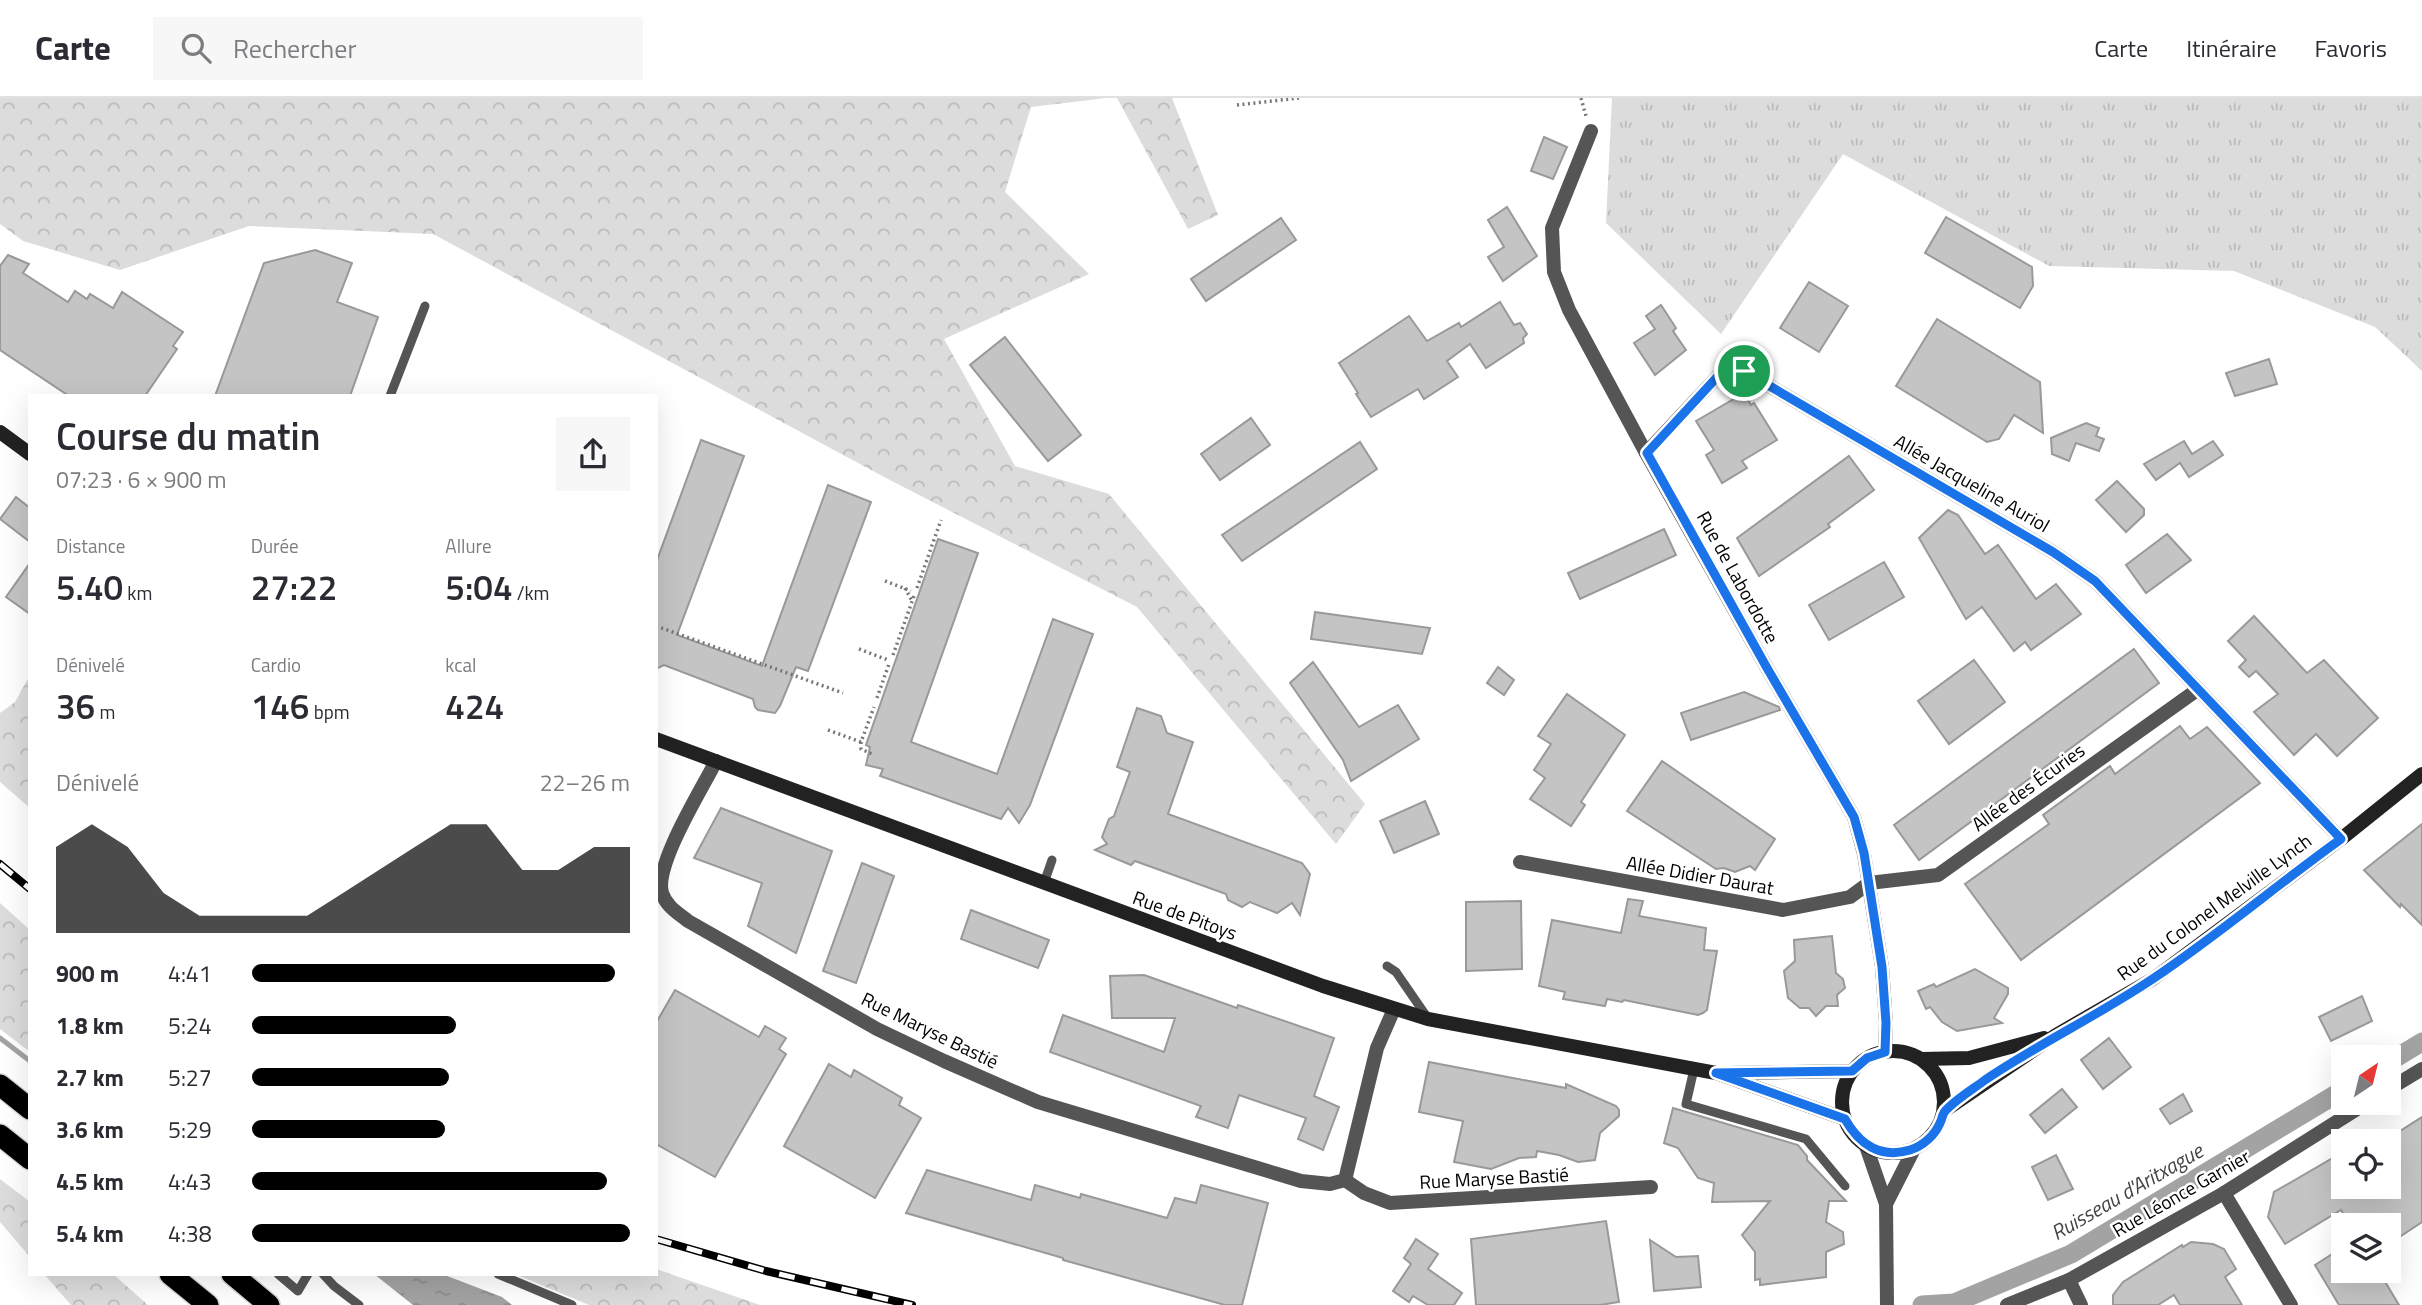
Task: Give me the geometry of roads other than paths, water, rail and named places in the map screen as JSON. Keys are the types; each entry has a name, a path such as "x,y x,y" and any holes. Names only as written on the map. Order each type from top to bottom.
{"highway":[{"path":"0,1085 28,1107"},
{"path":"0,1135 28,1157"},
{"path":"172,1276 208,1305"},
{"path":"234,1276 269,1305"}],"street":[{"name":"Rue de Labordotte","path":"1591,131 1552,228 1554,272 1569,310 1647,453 1854,817 1864,853 1884,987 1885,1052"},
{"name":"Allée Jacqueline Auriol","path":"1647,453 1719,375 1744,371 2053,552 2095,581 2341,839"},
{"path":"0,432 28,453"},
{"name":"Allée des Écuries","path":"1869,883 1938,875 2197,690"},
{"name":"Rue de Pitoys","path":"658,740 1324,986 1394,1009 1428,1019 1716,1073"},
{"name":"Rue Maryse Bastié","path":"716,761 676,838 662,873 662,892 669,906 688,921 877,1029 944,1062 1038,1102 1310,1184 1330,1184 1345,1180 1364,1193 1390,1203 1651,1187"},
{"name":"Rue du Colonel Melville Lynch","path":"1944,1111 2056,1035 2153,979 2341,839 2422,774"},
{"name":"Allée Didier Daurat","path":"1520,862 1783,909 1850,897 1869,883"},
{"path":"1345,1180 1377,1048 1394,1009"},
{"name":"Rue du Colonel Melville Lynch","path":"1921,1059 1969,1058 2056,1035"},
{"path":"1885,1052 1903,1052 1921,1059 1932,1069 1944,1096 1944,1111 1934,1134 1914,1149 1898,1153 1881,1152 1866,1146 1853,1134 1845,1119 1842,1102 1852,1071 1867,1058 1885,1052"},
{"path":"2401,1082 2422,1069"},
{"path":"1716,1073 1852,1071"},
{"path":"1716,1073 1845,1119"},
{"name":"Rue Léonce Garnier","path":"2007,1305 2069,1280 2224,1193 2347,1115"},
{"path":"1866,1146 1886,1204 1886,1305"},
{"path":"1886,1204 1914,1149"},
{"path":"2224,1193 2291,1305"},
{"path":"2069,1280 2081,1305"}],"lane":[{"path":"391,394 425,306"},
{"path":"1044,883 1052,860"},
{"path":"1387,966 1396,972 1428,1019"},
{"path":"1694,1069 1686,1104 1806,1139 1845,1186"},
{"path":"280,1276 298,1291 307,1276"},
{"path":"325,1276 359,1305"},
{"path":"503,1276 572,1305"}],"water":[{"path":"377,1276 447,1276 502,1297 512,1305 413,1305"}],"waterway":[{"path":"0,1038 28,1059"},
{"name":"Ruisseau d'Aritxague","path":"2401,1055 2422,1042"},
{"name":"Ruisseau d'Aritxague","path":"1922,1305 1954,1303 2071,1254 2331,1097"}],"railway":[{"path":"0,864 28,887"},
{"path":"658,1240 766,1271 912,1305"}]}
